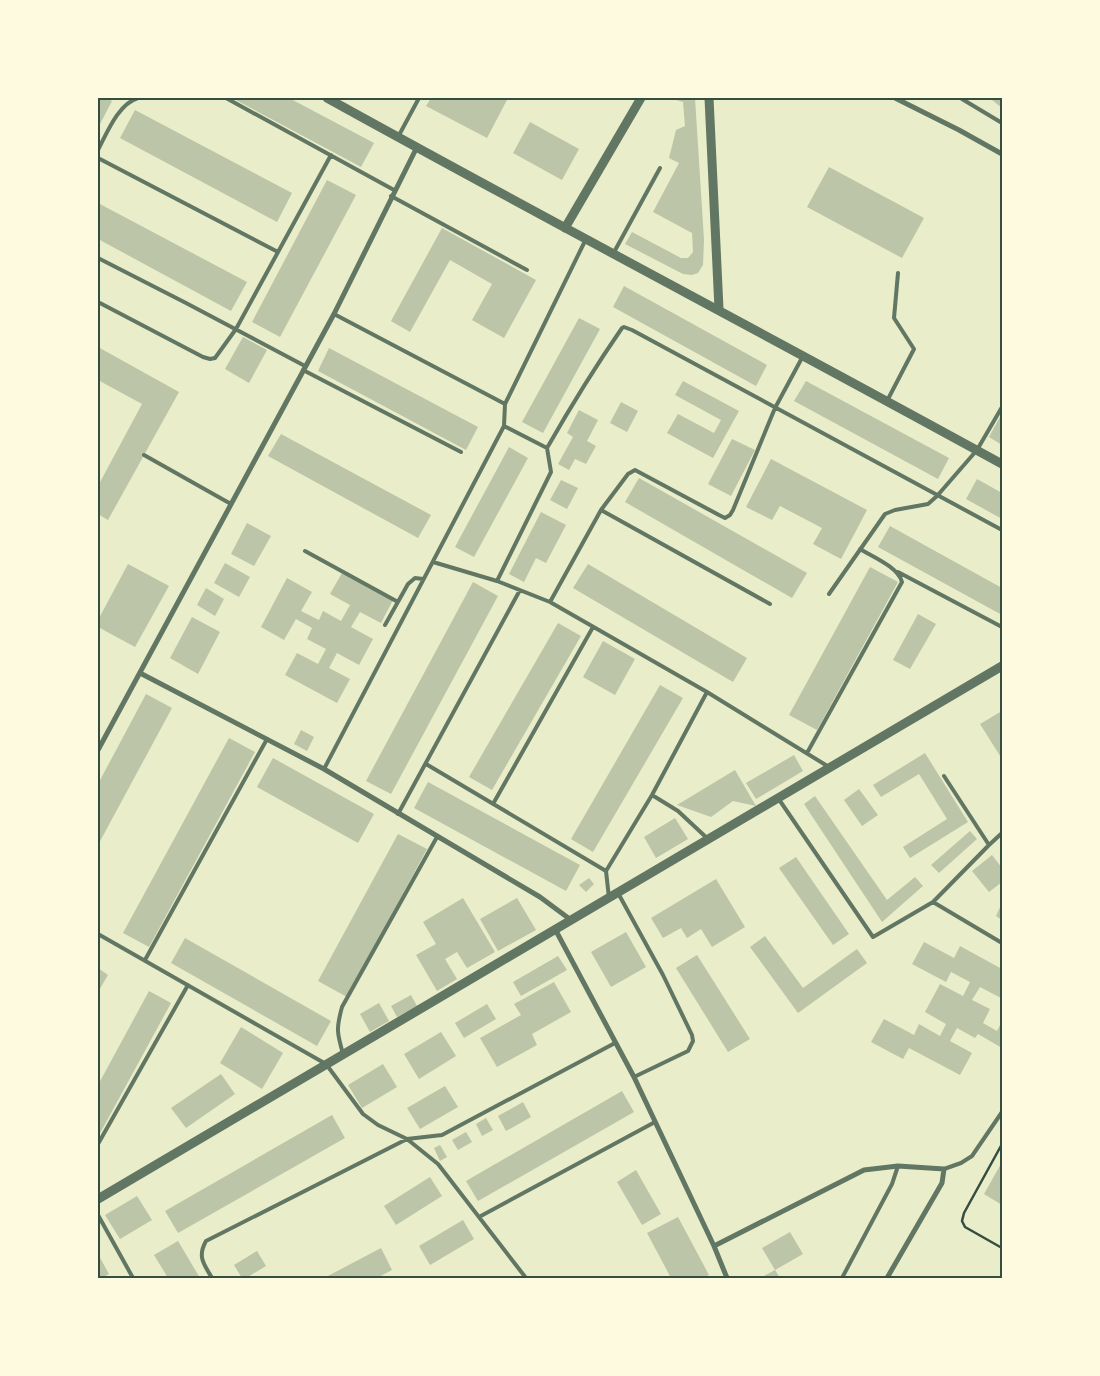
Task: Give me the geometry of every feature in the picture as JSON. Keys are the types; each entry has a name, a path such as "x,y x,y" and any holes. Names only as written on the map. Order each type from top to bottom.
{"street":[{"path":"327,98 1002,464"},
{"path":"565,228 641,98"},
{"path":"709,98 719,309"},
{"path":"895,98 1002,154"},
{"path":"98,750 334,314 416,147"},
{"path":"98,1199 1002,666"},
{"path":"140,673 324,769 540,897 571,920"},
{"path":"555,929 634,1076 714,1246 727,1278"},
{"path":"714,1246 864,1170 898,1166 944,1169 942,1183 888,1278"}],"lane":[{"path":"98,150 122,106 132,99 138,98"},
{"path":"226,98 394,190"},
{"path":"398,137 419,98"},
{"path":"962,98 1002,123"},
{"path":"98,302 203,358 215,358 236,329 331,154"},
{"path":"98,158 278,252"},
{"path":"614,254 660,168"},
{"path":"392,196 527,270"},
{"path":"324,769 504,426 505,404 586,239"},
{"path":"98,258 186,302 460,452"},
{"path":"887,401 914,349 894,318 898,272"},
{"path":"334,314 505,404"},
{"path":"497,581 551,472 547,448 573,401 598,362 624,327 1002,530"},
{"path":"550,602 602,510 628,474 635,470 726,518 730,515 775,408 803,356"},
{"path":"829,594 885,514 895,510 928,504 937,496 977,450 1002,407"},
{"path":"504,426 547,448"},
{"path":"144,455 231,504"},
{"path":"602,510 770,604"},
{"path":"860,549 896,571 1002,626"},
{"path":"305,551 398,602"},
{"path":"433,562 497,581 550,602 707,692 831,768"},
{"path":"807,753 902,582 896,571"},
{"path":"385,625 408,584 415,578 423,580"},
{"path":"398,814 520,590"},
{"path":"493,804 593,627"},
{"path":"609,898 606,871 652,795 707,692"},
{"path":"145,960 267,739"},
{"path":"426,764 606,871"},
{"path":"944,776 989,845"},
{"path":"652,795 678,811 708,839"},
{"path":"778,798 873,937 933,902 1002,833"},
{"path":"343,1054 337,1031 342,1007 438,837"},
{"path":"618,893 663,974 692,1035 693,1041 688,1051 634,1076"},
{"path":"933,902 1002,943"},
{"path":"98,934 326,1064 363,1114 378,1125 406,1139 438,1164 526,1278"},
{"path":"98,1144 188,985"},
{"path":"212,1278 202,1261 201,1250 206,1241 406,1139 442,1136 615,1043"},
{"path":"944,1169 961,1163 972,1156 1002,1112"},
{"path":"479,1217 655,1122"},
{"path":"842,1278 892,1184 898,1166"},
{"path":"98,1215 133,1278"}],"path":[{"path":"1002,1144 962,1220 964,1227 1002,1248"}],"building":[{"path":"98,98 106,98 112,101 98,128"},
{"path":"232,98 289,98 374,143 361,167"},
{"path":"431,98 508,98 487,138 426,106"},
{"path":"669,98 695,98 704,240 703,265 698,273 692,275 683,274 625,244 632,232 681,258 688,258 693,252 692,233 653,212 679,163 669,158 676,130 685,126 683,102"},
{"path":"994,98 1002,98 1002,108 992,100"},
{"path":"135,110 292,193 277,222 120,138"},
{"path":"530,122 579,149 562,180 513,153"},
{"path":"829,167 924,218 902,258 807,207"},
{"path":"327,180 356,195 280,337 252,322"},
{"path":"98,203 247,282 231,311 98,239"},
{"path":"442,228 536,280 504,338 472,320 492,284 450,260 410,332 391,321"},
{"path":"624,286 767,365 756,386 613,307"},
{"path":"579,318 600,329 543,433 522,422"},
{"path":"243,337 267,350 249,383 225,369"},
{"path":"98,347 179,392 108,520 98,514 98,483 142,404 98,380"},
{"path":"329,348 478,427 466,450 318,371"},
{"path":"683,381 739,411 713,458 667,433 678,414 714,433 721,420 675,395"},
{"path":"806,381 949,458 938,479 794,401"},
{"path":"621,402 638,411 627,432 610,423"},
{"path":"579,410 598,420 587,441 596,446 586,464 575,459 569,470 558,464 573,437 567,433"},
{"path":"1002,413 1002,445 989,437"},
{"path":"281,434 431,515 418,538 268,456"},
{"path":"732,439 755,450 731,496 708,484"},
{"path":"509,447 528,458 474,557 455,547"},
{"path":"771,459 867,510 841,559 813,544 822,528 780,506 772,520 746,507"},
{"path":"639,478 807,573 792,598 625,502"},
{"path":"977,479 1002,493 1002,519 966,499"},
{"path":"561,480 578,488 567,509 550,500"},
{"path":"541,512 566,525 546,563 536,558 524,582 509,574"},
{"path":"247,523 271,536 254,566 231,554"},
{"path":"890,526 1002,588 1002,615 878,547"},
{"path":"225,563 250,577 239,597 214,583"},
{"path":"128,564 169,586 135,647 98,627 98,620"},
{"path":"588,564 747,658 733,682 573,588"},
{"path":"870,567 898,582 817,730 789,715"},
{"path":"342,573 393,600 381,623 360,612 351,627 373,639 359,665 337,653 329,668 350,679 337,703 285,675 297,653 318,664 326,649 307,639 312,628 296,619 284,640 261,627 287,578 312,592 301,611 319,620 323,611 341,621 350,605 330,594"},
{"path":"473,582 498,596 391,794 366,781"},
{"path":"206,588 224,599 215,616 197,605"},
{"path":"918,614 936,624 910,669 893,660"},
{"path":"192,617 220,632 198,674 170,658"},
{"path":"558,623 581,636 492,790 469,777"},
{"path":"603,641 635,659 615,695 583,677"},
{"path":"660,685 683,698 593,852 571,839"},
{"path":"146,694 172,708 98,845 98,784"},
{"path":"1002,711 1002,759 980,724"},
{"path":"301,730 314,737 307,751 294,744"},
{"path":"229,738 255,752 149,947 123,933"},
{"path":"925,753 968,822 910,858 903,847 947,819 919,774 881,797 873,785"},
{"path":"794,755 803,771 756,799 746,783"},
{"path":"273,758 374,814 358,843 257,787"},
{"path":"735,770 756,806 733,801 711,817 677,805"},
{"path":"428,782 580,865 566,891 414,808"},
{"path":"859,789 878,815 862,826 844,800"},
{"path":"815,796 887,900 915,877 923,886 882,922 804,804"},
{"path":"675,818 688,839 656,858 644,837"},
{"path":"970,831 977,839 939,873 931,865"},
{"path":"398,834 427,849 347,997 318,981"},
{"path":"992,855 1002,868 1002,882 989,892 972,871"},
{"path":"796,857 849,934 833,945 779,868"},
{"path":"589,878 594,884 586,892 579,885"},
{"path":"716,879 745,927 712,947 701,929 687,938 681,928 663,938 651,918"},
{"path":"463,898 495,952 467,968 457,952 445,959 457,979 437,991 416,955 436,944 423,922"},
{"path":"517,898 536,930 498,951 480,919"},
{"path":"1002,903 1002,920 996,916"},
{"path":"626,932 646,967 611,987 591,952"},
{"path":"765,936 803,988 857,949 867,963 798,1013 750,947"},
{"path":"185,938 331,1021 317,1046 171,963"},
{"path":"924,942 954,958 960,946 1002,969 1001,998 980,987 972,1000 990,1009 983,1023 997,1031 1002,1021 1002,1048 978,1034 975,1038 957,1028 950,1041 972,1053 960,1075 909,1048 903,1059 871,1042 884,1019 914,1035 919,1024 940,1036 946,1024 925,1012 940,984 963,996 970,982 951,972 946,982 912,964"},
{"path":"697,955 750,1039 728,1052 676,968"},
{"path":"558,956 567,970 521,996 513,982"},
{"path":"98,968 108,975 98,992"},
{"path":"554,982 571,1012 532,1034 537,1045 497,1067 480,1038 521,1015 514,1004"},
{"path":"149,991 171,1003 98,1137 98,1085"},
{"path":"411,995 417,1006 397,1017 391,1006"},
{"path":"379,1003 389,1021 370,1032 360,1014"},
{"path":"487,1004 496,1019 464,1038 455,1023"},
{"path":"241,1027 283,1053 262,1089 220,1063"},
{"path":"441,1032 456,1056 419,1079 404,1054"},
{"path":"383,1064 397,1087 362,1108 348,1085"},
{"path":"221,1074 235,1094 186,1128 171,1108"},
{"path":"445,1086 458,1107 420,1129 407,1108"},
{"path":"622,1091 634,1112 478,1201 466,1181"},
{"path":"523,1102 531,1117 506,1131 498,1116"},
{"path":"332,1115 345,1138 178,1233 165,1211"},
{"path":"486,1118 493,1130 482,1136 476,1124"},
{"path":"466,1132 472,1142 458,1150 452,1140"},
{"path":"440,1145 447,1157 440,1161 434,1148"},
{"path":"1002,1162 1002,1205 984,1194"},
{"path":"636,1170 661,1214 642,1225 617,1182"},
{"path":"430,1177 442,1196 396,1225 384,1206"},
{"path":"137,1196 152,1220 120,1239 105,1215"},
{"path":"678,1217 709,1275 702,1278 671,1278 647,1233"},
{"path":"463,1220 474,1239 430,1265 419,1246"},
{"path":"790,1232 803,1254 775,1270 762,1248"},
{"path":"178,1241 200,1278 168,1278 154,1255"},
{"path":"381,1248 392,1270 377,1278 324,1278"},
{"path":"257,1251 266,1266 246,1278 242,1278 234,1265"},
{"path":"98,1254 109,1274 102,1278 98,1278"},
{"path":"775,1270 780,1278 760,1278"}]}
